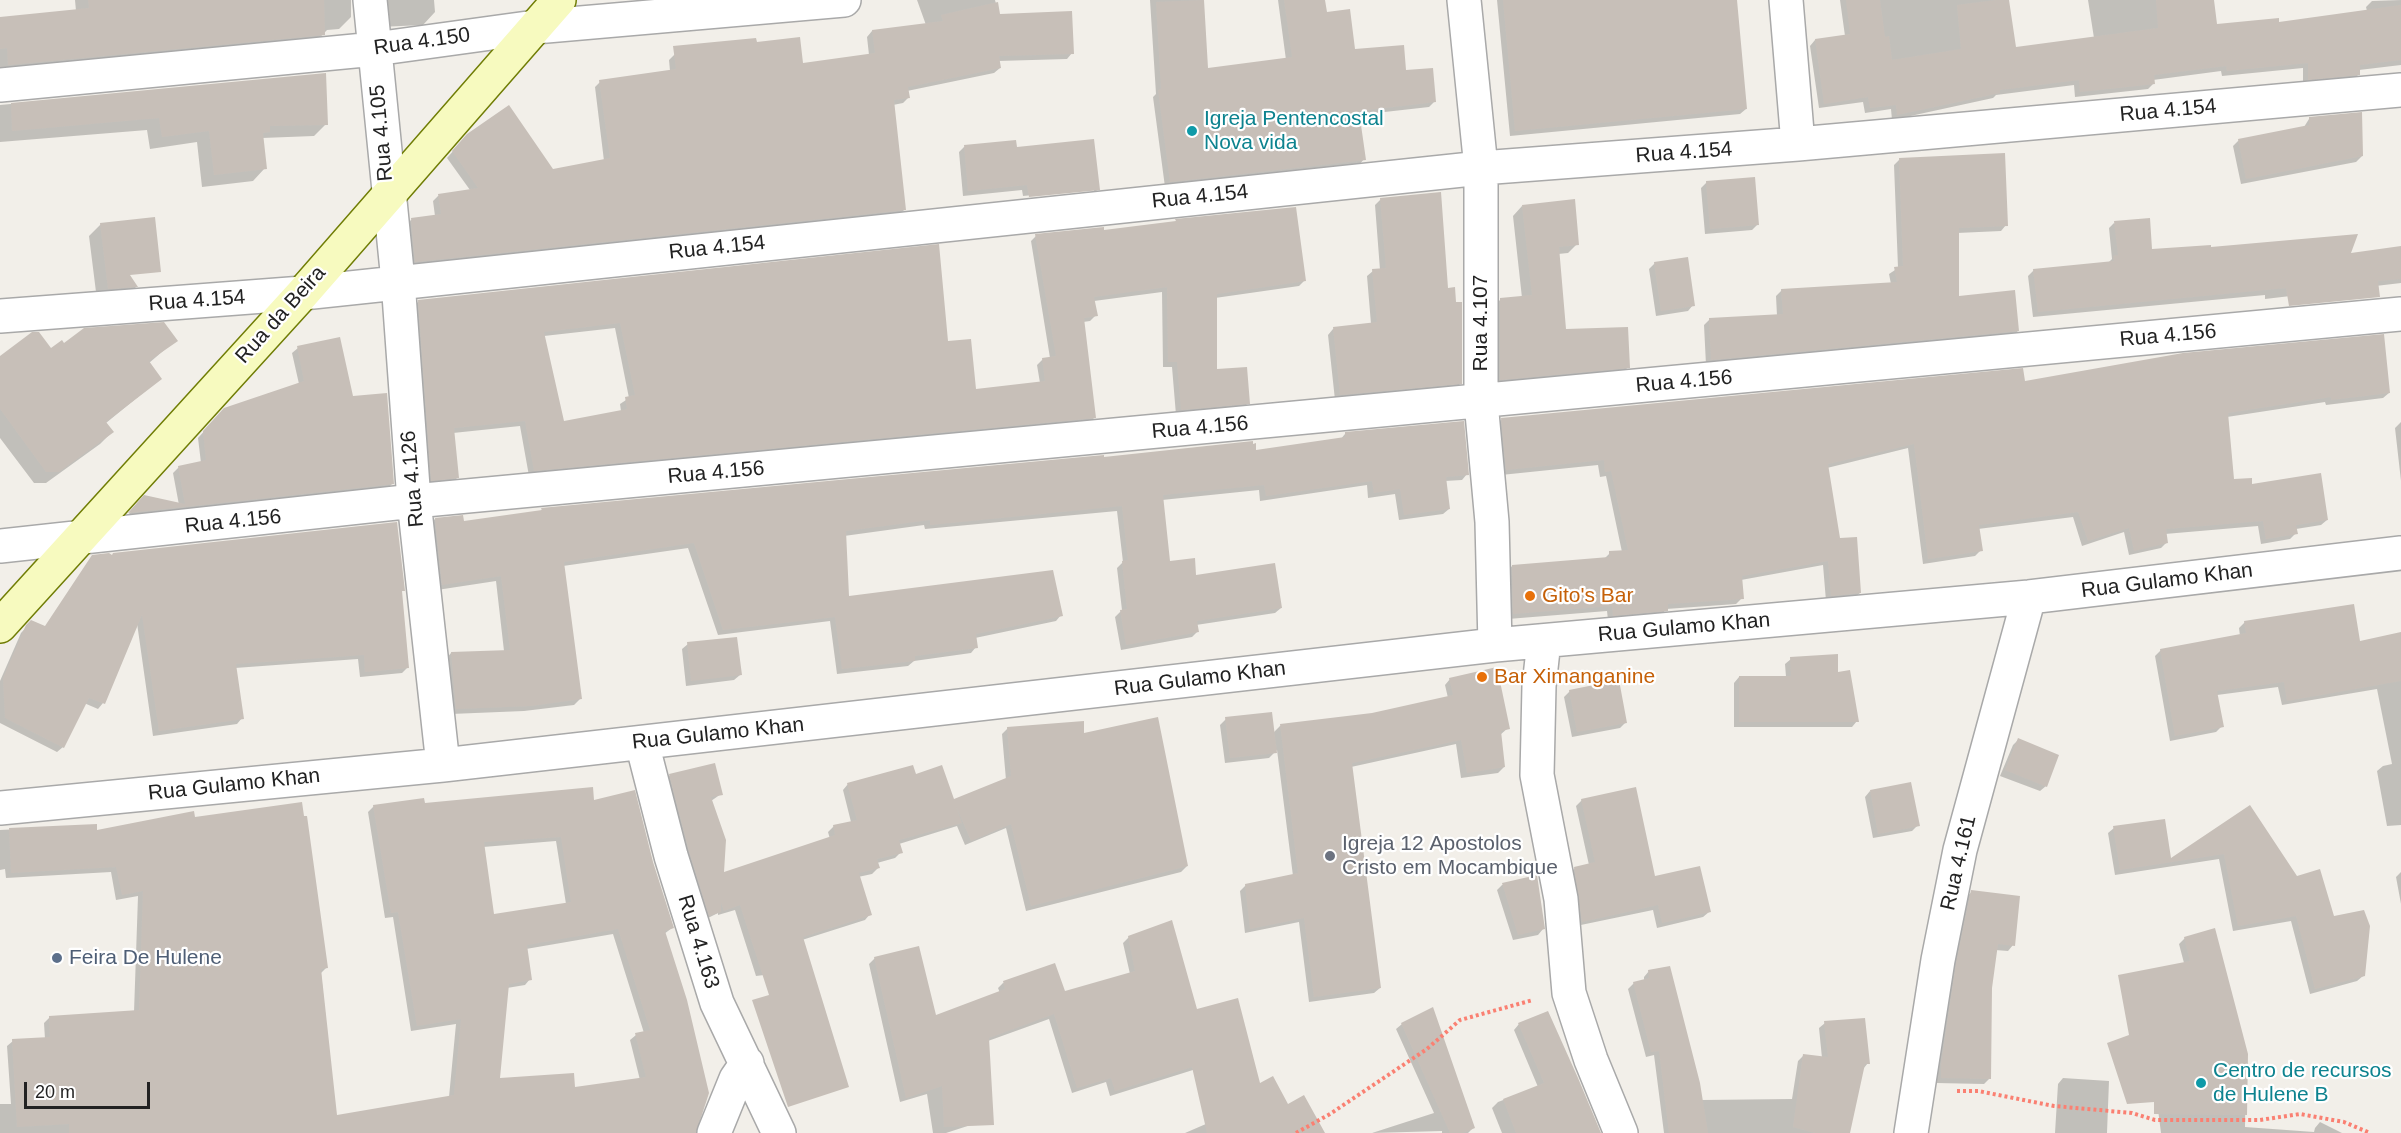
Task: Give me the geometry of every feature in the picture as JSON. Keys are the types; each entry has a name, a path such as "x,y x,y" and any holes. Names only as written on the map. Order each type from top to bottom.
{"main road":[{"name":"Rua da Beira","path":"0,626 303,293 559,0"}],"street":[{"name":"Rua 4.105","path":"370,0 388,194"},
{"name":"Rua 4.150","path":"0,85 375,49 535,27 844,0"},
{"name":"Rua 4.107","path":"1464,0 1481,168 1481,402 1492,522 1495,645"},
{"path":"1786,0 1798,144"},
{"name":"Rua 4.154","path":"0,316 303,293 398,281 1481,168 1798,144 2401,90"},
{"name":"Rua 4.126","path":"388,194 398,281 414,501 443,765"},
{"name":"Rua 4.156","path":"0,546 414,501 2401,314"},
{"name":"Rua Gulamo Khan","path":"0,808 443,765 1495,645 2029,597 2401,553"},
{"name":"Rua 4.161","path":"1911,1133 1938,960 1960,850 2029,597"},
{"path":"1544,641 1539,686 1537,775 1561,899 1569,993 1591,1060 1621,1133"},
{"name":"Rua 4.163","path":"642,743 671,856 717,1003 779,1133"},
{"path":"714,1133 736,1079 747,1063"}],"path":[{"path":"1296,1133 1330,1114 1427,1049 1460,1020 1508,1005 1569,993"},
{"path":"1917,1095 1922,1092 1978,1091 2054,1106 2132,1113 2155,1120 2260,1120 2300,1114 2344,1122 2370,1133"}],"building":[{"path":"88,0 324,0 325,35 8,65 7,48 0,49 0,17 89,8"},
{"path":"1204,0 1208,68 1292,57 1284,0 1325,0 1327,12 1350,9 1355,49 1404,45 1406,70 1433,68 1436,102 1359,111 1366,160 1170,182 1158,90 1161,89 1156,2"},
{"path":"1503,0 1737,0 1747,109 1515,131"},
{"path":"1846,0 1880,0 1885,37 1889,36 1892,60 1961,49 1957,5 2009,0 2016,47 2158,28 2156,0 2214,0 2217,24 2279,18 2279,22 2401,5 2401,60 2360,65 2360,75 2308,80 2308,63 2227,71 2226,66 2154,75 2155,84 2080,92 2079,80 2000,90 2000,93 1897,115 1896,105 1870,108 1868,97 1824,104 1815,39 1850,34"},
{"path":"998,2 1000,14 1072,11 1074,54 999,56 1001,68 908,87 910,98 894,100 906,210 415,262 411,218 441,214 438,194 478,188 452,151 467,134 509,105 553,169 610,158 599,80 676,69 673,46 756,38 757,42 800,37 803,63 875,53 872,30 943,21 941,15"},
{"path":"326,73 328,125 270,126 270,132 263,133 267,169 214,175 209,131 162,137 159,118 12,131 11,103"},
{"path":"2362,112 2363,156 2246,179 2238,139 2309,125 2309,117"},
{"path":"1094,139 1100,190 1029,197 1027,185 968,191 964,145 1016,140 1017,147"},
{"path":"2005,153 2008,226 1959,228 1959,296 2015,290 2019,331 1711,360 1709,318 1783,314 1781,289 1897,282 1894,267 1903,266 1899,158"},
{"path":"1755,177 1759,225 1710,229 1706,181"},
{"path":"1441,192 1448,288 1455,287 1456,302 1462,302 1462,384 1340,395 1333,327 1377,322 1372,269 1386,268 1380,198"},
{"path":"1575,199 1579,245 1559,247 1566,329 1628,327 1630,368 1500,380 1500,298 1532,295 1522,205"},
{"path":"1296,207 1306,281 1217,294 1217,369 1247,367 1250,404 1181,410 1177,362 1168,362 1167,287 1094,297 1098,316 1084,318 1096,418 534,471 525,421 454,428 459,478 431,481 418,300 939,244 948,341 971,339 976,389 1045,381 1042,358 1056,356 1035,234 1104,227 1104,230 1176,221 1175,219","holes":["620,323 635,395 625,397 627,409 564,421 544,332"]},
{"path":"155,217 161,272 130,275 138,287 108,289 100,223"},
{"path":"2150,218 2152,249 2211,245 2211,247 2358,234 2351,253 2401,246 2401,279 2378,281 2380,297 2289,306 2286,288 2038,312 2033,269 2114,261 2113,256 2118,255 2114,221"},
{"path":"1688,257 1695,306 1661,311 1654,262"},
{"path":"164,322 178,341 149,361 162,379 106,422 114,432 59,472 46,472 0,409 0,356 32,332 39,332 51,348 62,340 64,343 84,328"},
{"path":"2384,334 2390,393 2331,400 2331,397 2228,413 2234,479 2252,478 2252,484 2321,473 2328,520 2296,525 2298,534 2266,539 2263,521 2166,529 2168,543 2134,551 2129,528 2088,541 2078,512 1979,525 1983,551 1928,559 1914,444 1828,464 1840,538 1857,537 1861,593 1831,596 1828,561 1742,576 1744,599 1668,604 1668,611 1613,616 1612,606 1513,614 1512,565 1609,557 1609,551 1628,550 1611,471 1605,472 1604,460 1506,470 1501,418 2023,368 2025,381 2183,353"},
{"path":"340,337 353,396 387,393 394,484 128,513 144,495 185,504 178,466 206,460 203,431 224,408 304,381 297,346"},
{"path":"1464,421 1469,475 1446,477 1450,509 1404,515 1400,489 1374,493 1372,481 1266,496 1264,485 1163,495 1170,561 1195,558 1196,575 1275,563 1282,608 1197,621 1199,632 1126,645 1120,610 1127,609 1122,561 1128,560 1122,506 930,525 930,520 846,531 849,596 1053,570 1063,616 976,634 978,648 915,656 915,661 842,669 835,617 723,630 694,543 564,562 582,699 531,706 456,709 451,652 510,650 501,576 442,585 435,518 463,515 464,521 542,510 541,508 1104,455 1104,457 1253,441 1253,444 1256,443 1256,450 1345,437 1345,432"},
{"path":"397,522 405,591 402,591 409,668 365,672 364,655 236,664 244,719 159,731 142,615 105,704 89,698 64,748 5,718 3,678 26,625 31,620 45,626 92,555 109,553 112,555 113,553"},
{"path":"2354,604 2360,641 2401,632 2401,681 2287,701 2284,682 2217,691 2224,727 2175,736 2160,649 2246,633 2244,621"},
{"path":"737,637 742,675 691,681 687,642"},
{"path":"1838,654 1838,672 1850,670 1859,722 1739,722 1739,676 1791,676 1790,657"},
{"name":"Igreja 12 Apostolos Cristo em Mocambique","path":"1497,667 1510,729 1501,731 1505,767 1467,773 1461,740 1352,763 1381,988 1314,997 1304,918 1250,929 1245,884 1298,873 1280,724 1372,713 1453,695 1449,678"},
{"path":"1619,680 1627,723 1577,732 1569,690"},
{"path":"1272,712 1277,753 1230,758 1225,717"},
{"path":"1158,717 1188,866 1031,906 1011,824 971,841 956,806 962,823 899,840 903,853 877,859 880,868 859,873 872,915 803,937 849,1087 788,1107 752,1000 769,995 740,905 724,911 721,903 721,912 709,916 669,774 715,763 723,795 711,797 726,840 724,872 835,835 833,825 857,820 847,783 913,765 916,774 942,765 954,799 1011,776 1007,727 1084,721 1084,733"},
{"path":"2018,738 2059,755 2047,787 2005,770"},
{"path":"1911,782 1920,826 1878,834 1870,790"},
{"path":"593,787 594,800 635,790 653,862 674,928 665,931 687,1000 709,1093 696,1133 69,1133 69,1124 17,1127 12,1039 50,1037 49,1016 139,1010 143,891 122,895 116,867 11,873 9,828 97,824 97,830 194,811 195,817 302,802 304,816 307,816 328,968 321,969 337,1115 454,1095 461,1019 417,1026 398,912 391,913 373,805 424,798 425,803","holes":["561,837 571,902 494,914 484,842","618,929 650,1030 635,1033 646,1077 575,1087 574,1073 500,1078 509,984 532,980 527,945"]},
{"path":"1636,787 1655,876 1700,866 1711,912 1662,923 1658,905 1582,922 1574,867 1595,862 1581,799"},
{"path":"2250,805 2297,876 2320,869 2334,916 2364,910 2370,926 2365,976 2315,989 2296,916 2238,926 2224,854 2120,870 2113,826 2165,819 2171,858"},
{"path":"1537,875 1545,929 1518,935 1502,883"},
{"path":"1971,890 2020,896 2015,946 1998,944 1992,988 1991,1079 1941,1078 1956,963"},
{"path":"1172,920 1197,1009 1238,998 1260,1083 1273,1076 1288,1104 1304,1095 1325,1133 1207,1133 1192,1067 1115,1091 1111,1078 1077,1088 1054,1014 989,1038 994,1125 944,1127 942,1086 906,1098 874,957 919,946 936,1015 1005,989 1003,981 1055,963 1065,991 1135,971 1128,936"},
{"path":"2215,928 2248,1054 2247,1115 2154,1114 2154,1102 2127,1104 2107,1043 2129,1035 2118,975 2190,961 2184,937"},
{"path":"1670,966 1700,1083 1708,1133 1669,1133 1659,1051 1651,1052 1633,982 1649,978 1648,970"},
{"path":"1433,1007 1475,1128 1463,1133 1450,1133 1401,1023"},
{"path":"1548,1011 1601,1133 1516,1133 1503,1099 1544,1083 1518,1023"},
{"path":"1865,1018 1870,1064 1865,1064 1850,1133 1815,1133 1793,1127 1803,1054 1828,1057 1824,1021"}],"place":[{"name":"Igreja Pentencostal Nova vida","path":"1192,131"},
{"name":"Gito's Bar","path":"1530,596"},
{"name":"Bar Ximanganine","path":"1482,677"},
{"name":"Igreja 12 Apostolos Cristo em Mocambique","path":"1330,856"},
{"name":"Feira De Hulene","path":"57,958"},
{"name":"Centro de recursos de Hulene B","path":"2201,1083"}]}
